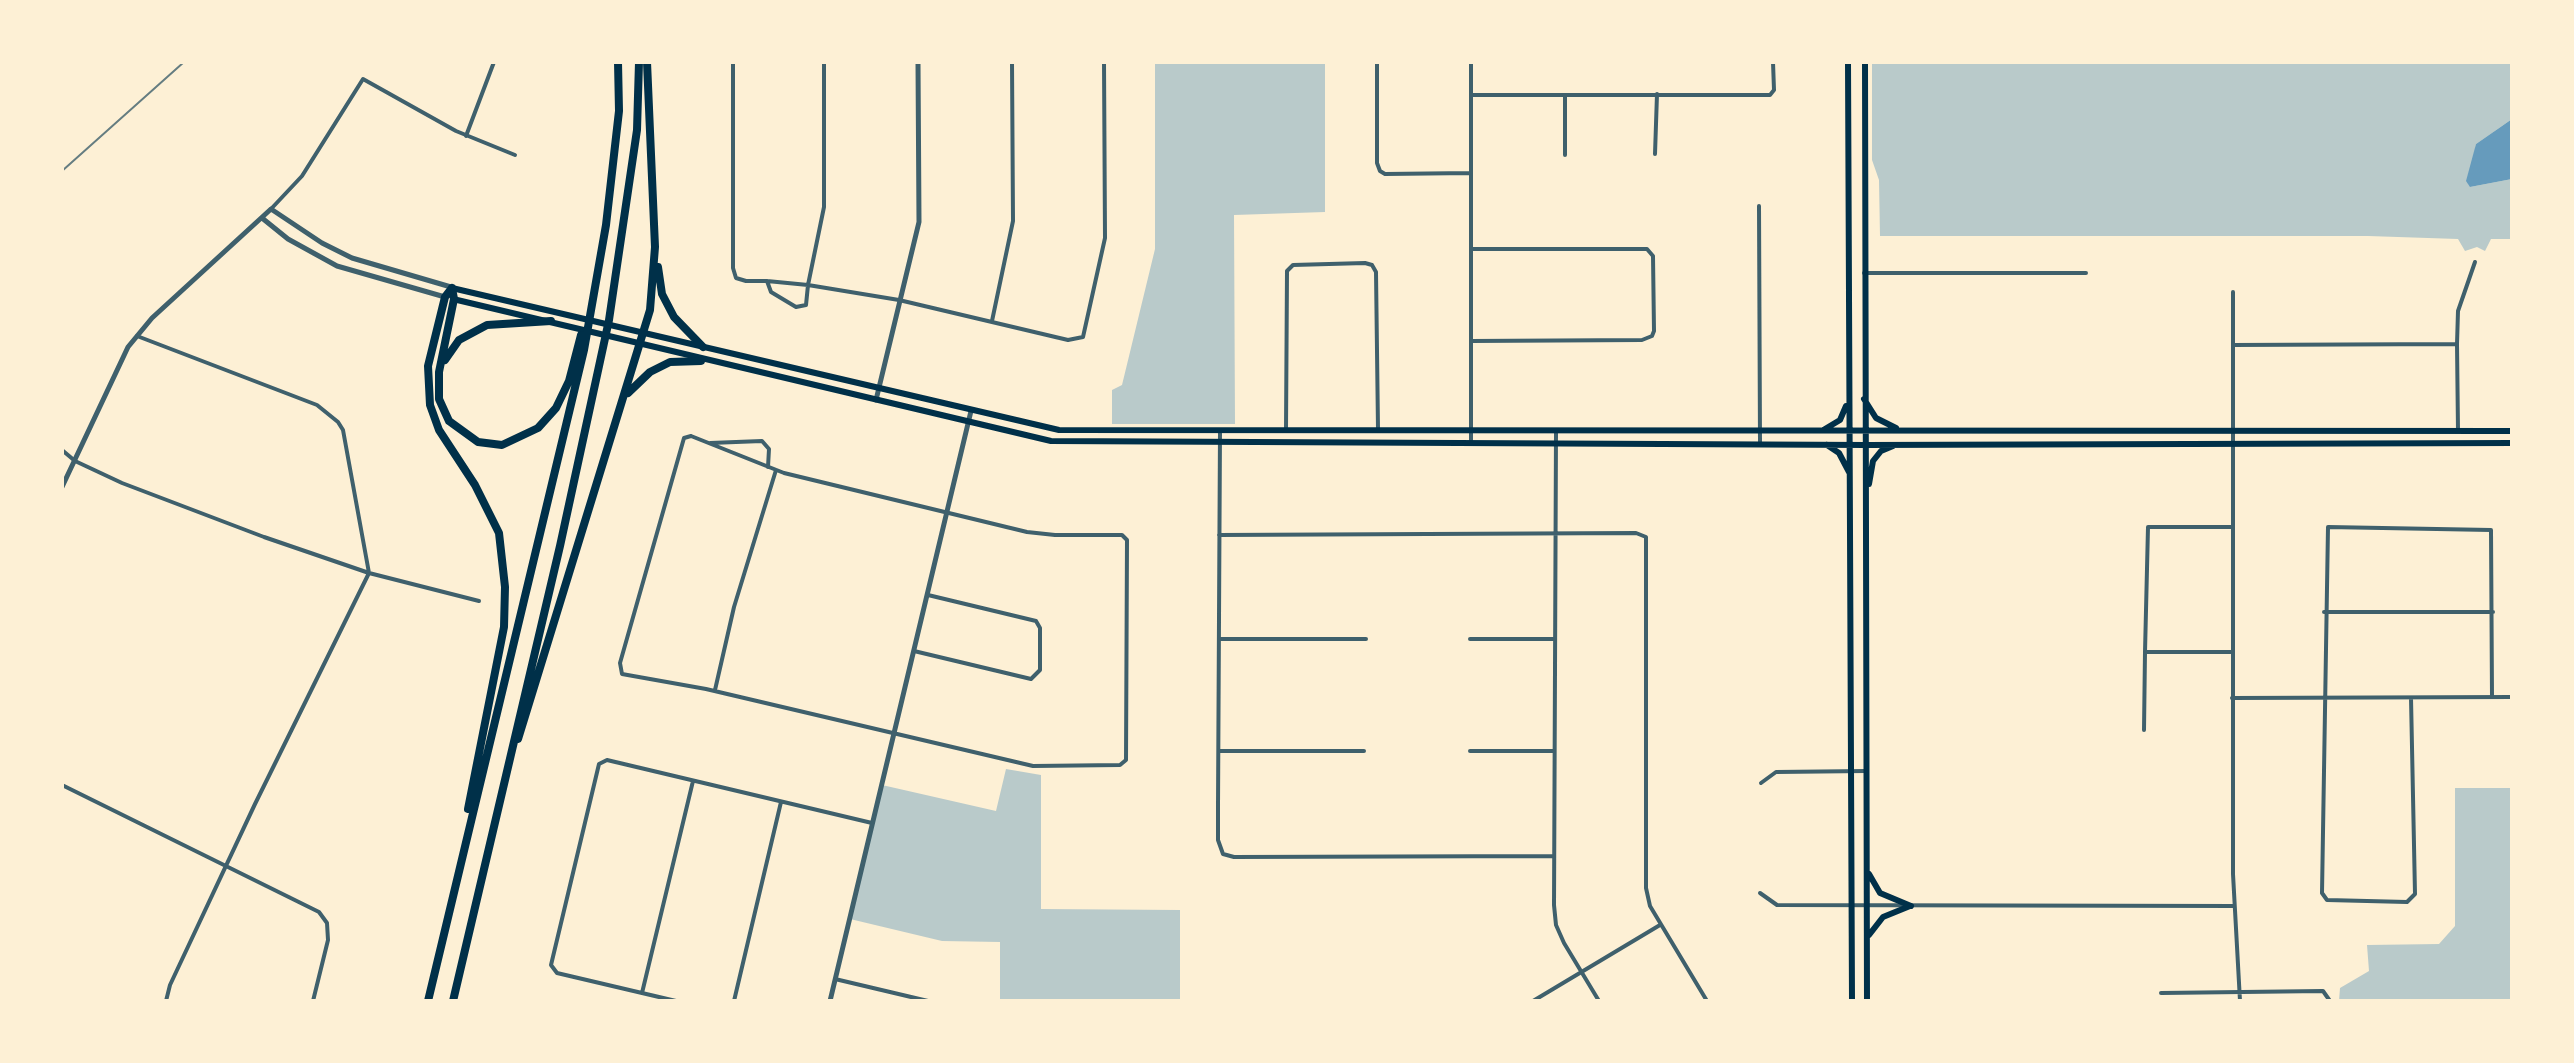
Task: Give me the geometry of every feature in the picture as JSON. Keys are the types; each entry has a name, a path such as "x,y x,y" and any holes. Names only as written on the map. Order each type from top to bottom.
{"highway":[{"path":"428,1001 567,423 598,273 619,111 618,62"},
{"path":"453,1001 560,546 618,274 637,130 639,62"},
{"path":"647,62 655,247 662,294 674,317 703,347"},
{"path":"503,786 644,334 652,295 655,247"},
{"path":"449,298 439,372 439,399 449,421 467,437 502,445 526,435 556,408 569,381 598,273"},
{"path":"452,288 428,366 430,405 439,430 475,485 499,533 505,587 504,627 467,816 466,837"},
{"path":"439,372 450,349 469,333 508,322 555,322"},
{"path":"625,397 650,372 670,362 701,361"}],"main road":[{"path":"1848,62 1852,1001"},
{"path":"1865,62 1867,1001"},
{"path":"452,288 1059,430 2512,431"},
{"path":"449,298 555,322 701,361 1051,441 1827,445 2512,443"},
{"path":"1823,431 1843,418 1849,399"},
{"path":"1864,399 1878,420 1907,430"},
{"path":"1866,503 1873,461 1881,451 1898,444"},
{"path":"1827,445 1839,453 1851,476"},
{"path":"1867,869 1880,893 1911,906"},
{"path":"1867,938 1883,917 1911,906"}],"street":[{"path":"466,136 494,62"},
{"path":"733,62 733,268 736,278 808,285 899,300 1068,340 1083,337 1105,238 1104,62"},
{"path":"767,281 771,292 802,308 824,207 824,62"},
{"path":"875,401 919,222 918,62"},
{"path":"992,321 1013,221 1012,62"},
{"path":"1377,62 1377,163 1380,171 1385,174 1471,173"},
{"path":"1471,62 1471,442"},
{"path":"1471,95 1770,95 1774,90 1773,62"},
{"path":"62,487 128,347 152,318 262,218 302,176 363,79 466,136 515,155"},
{"path":"1655,154 1657,94"},
{"path":"1565,95 1565,155"},
{"path":"1759,206 1760,444"},
{"path":"271,209 322,243 352,258 452,288"},
{"path":"262,218 288,239 337,266 449,298"},
{"path":"1471,249 1647,249 1653,256 1654,331 1652,336 1642,340 1471,341"},
{"path":"2458,431 2458,311 2475,262"},
{"path":"1286,431 1287,271 1293,265 1365,263 1372,265 1376,272 1378,430"},
{"path":"1864,273 2086,273"},
{"path":"2233,292 2234,906 2240,1001"},
{"path":"137,336 317,405 338,422 343,430 369,573 170,985 166,1001"},
{"path":"2233,345 2457,344"},
{"path":"830,1001 971,411"},
{"path":"1220,430 1218,840 1223,854 1234,857 1554,856"},
{"path":"1556,431 1556,925 1599,1001"},
{"path":"691,436 776,470 946,512 1041,534 1122,535 1127,540 1126,760 1120,765 1033,766 715,690 650,676 626,676 619,668 684,438 691,436"},
{"path":"709,443 762,441 769,449 768,467"},
{"path":"62,450 75,461 187,509 369,573 479,601"},
{"path":"715,690 734,607 776,470"},
{"path":"2144,730 2148,527 2233,528"},
{"path":"2411,698 2415,894 2407,902 2331,902 2322,893 2325,532 2328,527 2491,530 2492,697"},
{"path":"1219,535 1636,533 1646,537 1646,888 1650,906 1660,925 1707,1001"},
{"path":"914,651 1031,679 1040,670 1040,628 1036,621 928,595"},
{"path":"2324,612 2493,612"},
{"path":"1219,639 1366,639"},
{"path":"1470,639 1554,639"},
{"path":"2145,652 2233,652"},
{"path":"2232,698 2512,697"},
{"path":"1219,751 1364,751"},
{"path":"1470,751 1554,751"},
{"path":"676,1001 557,973 551,965 599,764 607,760 872,823"},
{"path":"1761,783 1776,772 1866,771"},
{"path":"642,993 693,781"},
{"path":"62,785 319,912 327,923 328,940 313,1001"},
{"path":"734,1001 781,802"},
{"path":"1760,893 1777,905 2234,906"},
{"path":"1533,1001 1660,925"},
{"path":"835,979 928,1001"},
{"path":"2161,993 2323,991 2330,1001"}],"shaded area":[{"path":"1155,62 1325,62 1325,212 1234,215 1235,424 1112,424 1112,390 1122,385 1155,249"},
{"path":"1872,62 2512,62 2512,119 2476,144 2470,187 2512,179 2512,239 2491,239 2485,251 2477,247 2465,251 2458,239 2368,236 1880,236 1879,180 1872,160"},
{"path":"1006,769 1041,775 1041,909 1180,910 1180,1001 1000,1001 1000,942 942,941 850,919 882,785 996,811"},
{"path":"2455,788 2512,788 2512,1001 2339,1001 2340,988 2369,971 2367,945 2439,944 2455,926"}],"water":[{"path":"2512,119 2512,179 2470,187 2466,181 2476,144"}],"railway":[{"path":"62,171 184,62"}]}
